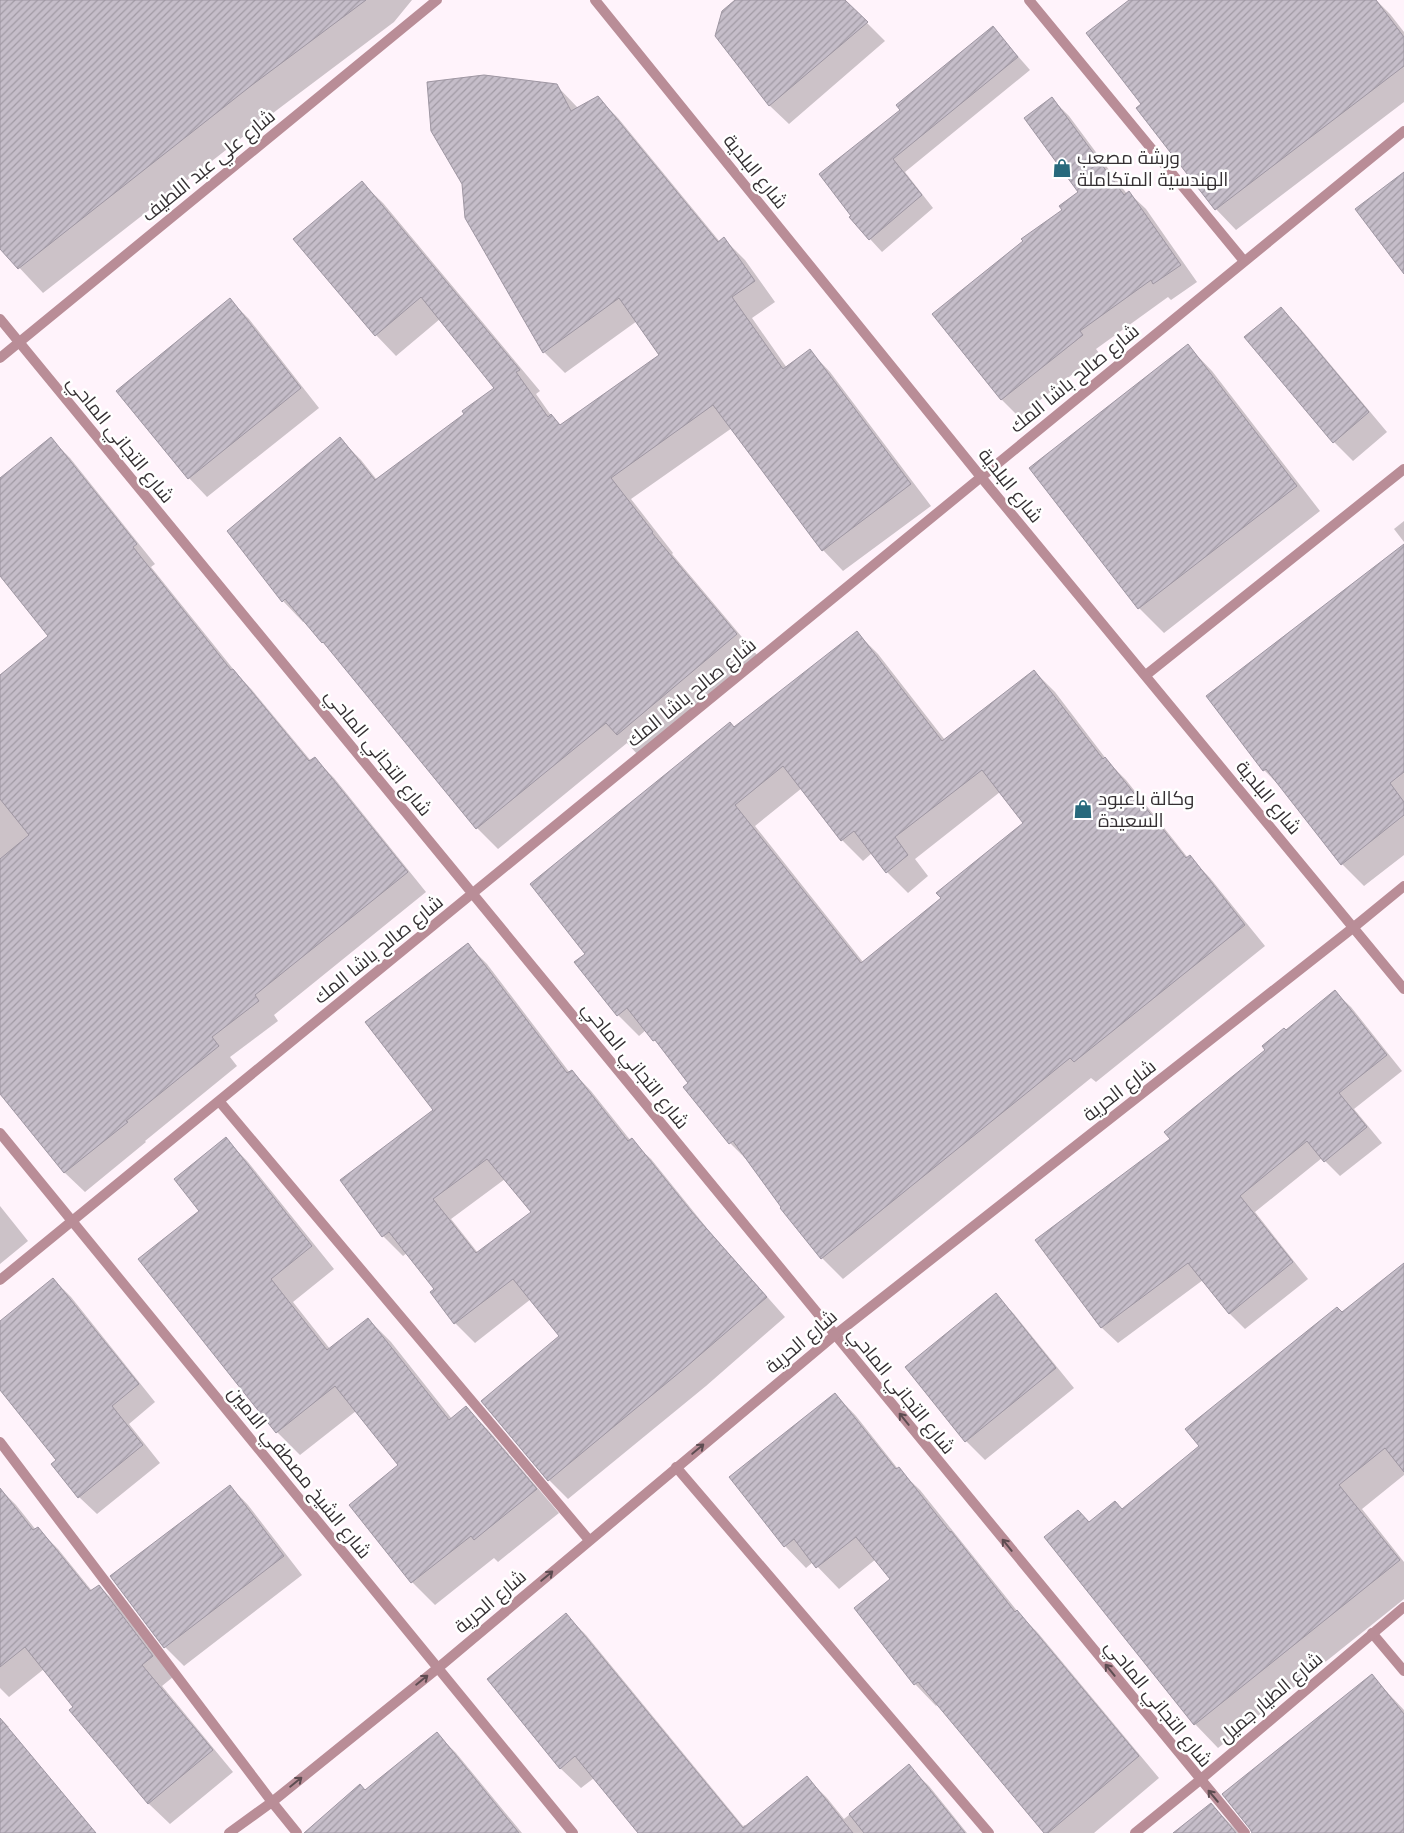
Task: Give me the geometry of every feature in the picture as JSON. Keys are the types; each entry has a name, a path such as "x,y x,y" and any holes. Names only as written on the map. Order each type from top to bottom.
{"street":[{"name":"شارع علي عبد اللطيف","path":"0,358 437,0"},
{"name":"شارع البلدية","path":"595,0 981,477 1404,989"},
{"path":"1029,0 1244,261"},
{"name":"شارع صالح باشا المك","path":"0,1280 1404,131"},
{"name":"شارع التجاني الماحي","path":"0,319 1245,1833"},
{"path":"1146,675 1404,469"},
{"name":"شارع الحرية","path":"229,1833 272,1802 438,1668 834,1335 1354,928 1404,886"},
{"path":"219,1101 590,1540"},
{"name":"شارع الشيخ مصطفي الامين","path":"0,1133 573,1833"},
{"path":"0,1442 297,1833"},
{"path":"676,1467 990,1833"},
{"name":"شارع الطيار جميل","path":"1135,1833 1404,1607"},
{"path":"1372,1633 1404,1671"}],"building":[{"path":"0,0 366,0 252,85 18,269 0,249"},
{"path":"735,0 845,0 868,22 769,106 715,36 722,11"},
{"path":"1129,0 1376,0 1404,37 1404,66 1215,210 1136,108 1141,104 1086,33"},
{"path":"993,26 1018,57 893,159 922,195 869,240 849,217 851,216 819,174 900,110 896,105"},
{"path":"484,75 557,84 571,111 598,96 718,242 724,237 755,281 732,297 783,369 810,349 911,484 822,551 713,405 611,478 652,533 737,634 617,735 606,723 476,829 323,642 285,599 282,602 227,531 340,437 375,480 464,414 462,411 494,388 421,297 375,336 293,239 362,181 520,370 516,372 548,417 551,414 560,425 659,355 619,298 543,353 465,218 462,184 431,131 427,82"},
{"path":"1052,97 1124,195 1129,191 1181,265 1153,284 1151,280 1080,331 1083,335 1001,400 932,314 1023,241 1021,239 1062,210 1059,206 1078,192 1024,118"},
{"path":"1404,172 1404,274 1355,209"},
{"path":"230,298 301,388 188,479 116,391"},
{"path":"1281,307 1369,412 1333,443 1244,337"},
{"path":"1188,344 1297,486 1138,609 1029,468"},
{"path":"51,437 137,544 133,547 231,670 233,669 309,761 315,757 408,872 255,995 259,1001 212,1037 219,1046 64,1173 0,1094 0,859 29,835 0,799 0,675 48,636 0,576 0,478"},
{"path":"1404,544 1404,772 1390,783 1404,802 1404,815 1341,865 1266,769 1263,771 1206,696"},
{"path":"857,631 942,741 1034,670 1103,759 1105,757 1186,858 1190,855 1245,925 1074,1062 1070,1058 821,1259 780,1208 733,1141 729,1144 683,1087 688,1083 655,1040 653,1041 627,1008 617,1016 574,962 585,954 530,884 730,722 734,727","holes":["783,766 841,841 854,831 886,873 908,855 895,837 982,770 1023,823 936,893 941,898 861,963 735,805"]},
{"path":"468,943 567,1073 572,1070 628,1141 632,1138 691,1211 767,1297 548,1481 481,1401 559,1336 513,1279 454,1324 430,1292 434,1289 389,1232 382,1237 340,1180 433,1110 365,1022","holes":["487,1159 531,1212 476,1253 433,1199"]},
{"path":"1335,990 1387,1055 1339,1093 1367,1127 1324,1162 1307,1141 1240,1196 1293,1262 1229,1314 1188,1263 1101,1328 1035,1240 1170,1139 1164,1132 1265,1050 1262,1046 1284,1028 1286,1030"},
{"path":"226,1137 312,1246 271,1279 327,1350 368,1318 449,1420 466,1406 537,1489 474,1540 471,1536 411,1583 349,1505 398,1465 335,1386 276,1433 138,1259 199,1211 174,1179"},
{"path":"1404,1263 1404,1472 1385,1448 1339,1485 1400,1560 1194,1725 1044,1537 1078,1510 1089,1522 1115,1501 1122,1509 1199,1446 1185,1429 1337,1307 1342,1312"},
{"path":"53,1278 139,1384 112,1406 143,1445 78,1498 51,1464 56,1460 0,1390 0,1321"},
{"path":"996,1293 1056,1368 965,1442 905,1367"},
{"path":"835,1393 896,1469 899,1467 1015,1612 1017,1610 1139,1756 1048,1833 1044,1833 918,1682 914,1685 854,1608 890,1579 856,1537 816,1568 794,1539 784,1547 729,1477"},
{"path":"230,1485 284,1556 164,1648 110,1576"},
{"path":"0,1488 33,1530 38,1527 90,1591 99,1585 153,1656 142,1665 213,1750 148,1804 69,1710 73,1707 25,1647 0,1667"},
{"path":"566,1613 743,1828 807,1776 853,1833 638,1833 575,1756 560,1769 487,1679"},
{"path":"1372,1674 1404,1714 1404,1833 1252,1833 1222,1794"},
{"path":"0,1718 96,1833 0,1833"},
{"path":"437,1732 519,1833 304,1833 360,1784 365,1790"},
{"path":"909,1764 965,1833 864,1833 849,1814"},
{"path":"1211,1803 1236,1833 1173,1833"}],"place":[{"name":"ورشة مصعب الهندسية المتكاملة","path":"1062,168"},
{"name":"وكالة باعبود السعيدة","path":"1083,809"}]}
